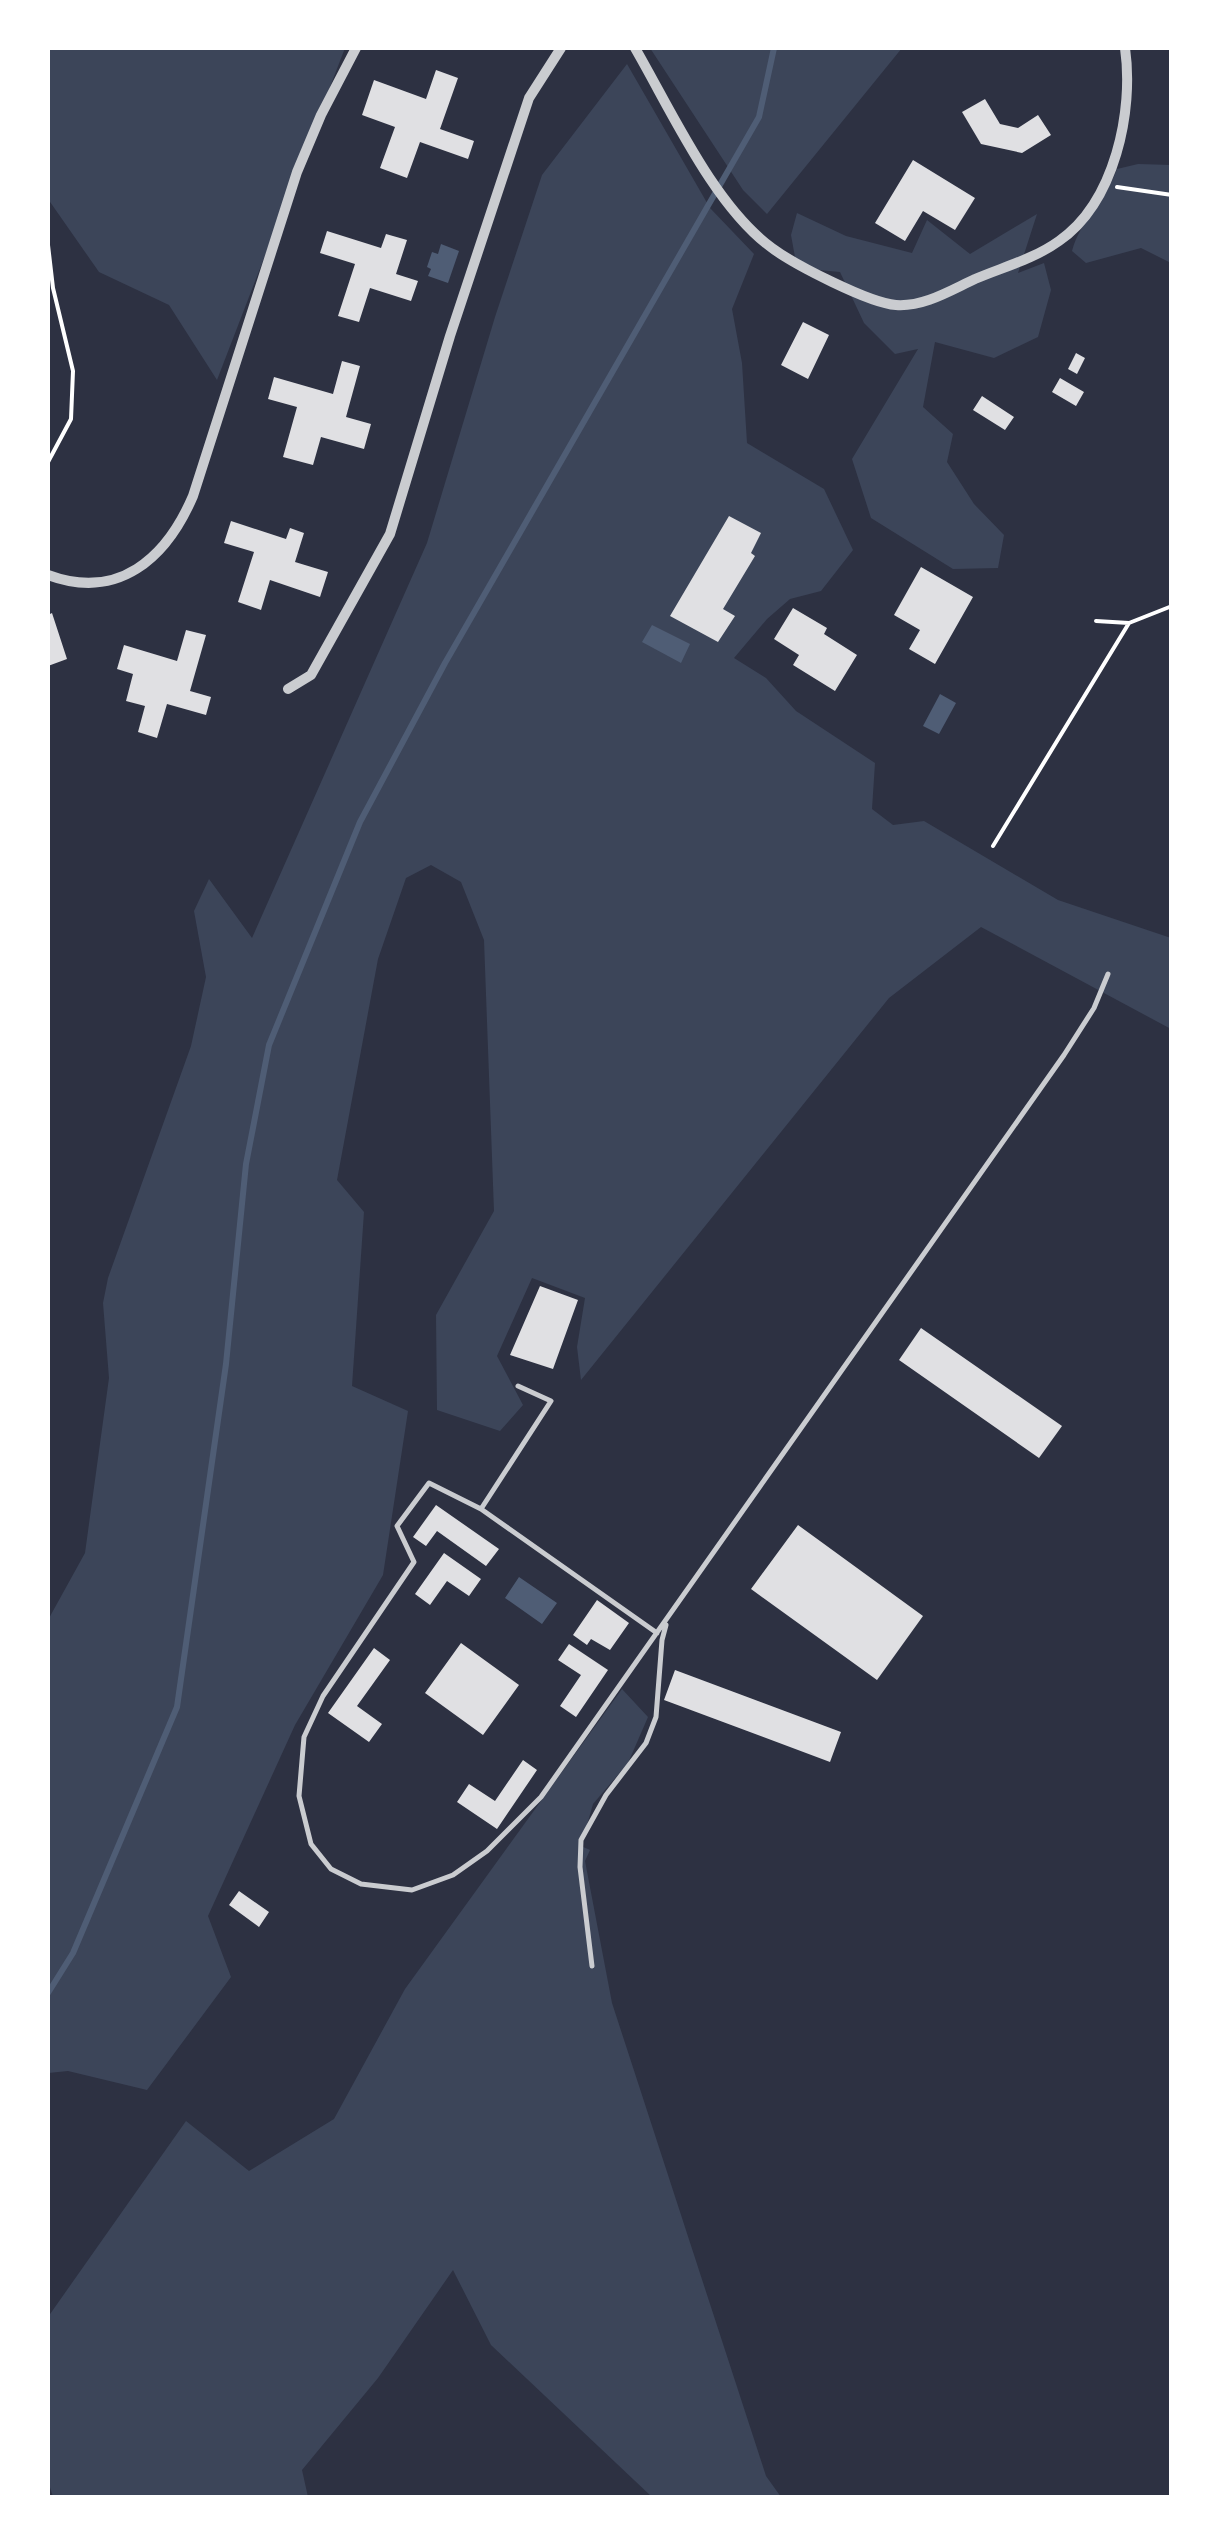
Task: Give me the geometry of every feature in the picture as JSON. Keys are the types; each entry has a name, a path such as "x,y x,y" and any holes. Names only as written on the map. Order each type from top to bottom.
{"street":[{"path":"48,575 76,584 114,579 148,562 178,528 194,496 297,172 356,48"},
{"path":"288,689 310,675 390,534 450,336 530,98 561,48"},
{"path":"635,48 726,201 748,228 779,252 875,300 900,306 924,302 1050,247 1077,224 1117,153 1128,110 1126,48"}],"lane":[{"path":"657,1633 480,1509 429,1483 397,1526 414,1562 323,1696 304,1737 299,1796 311,1844 332,1869 361,1884 412,1890 452,1875 487,1851 541,1797 668,1618 1064,1056 1094,1008 1108,974"},
{"path":"480,1509 550,1401 518,1386"},
{"path":"592,1966 580,1866 581,1840 606,1795 646,1743 656,1717 662,1640 668,1618"}],"path":[{"path":"1104,181 1133,192 1172,195"},
{"path":"48,245 53,288 73,371 71,420 48,462"},
{"path":"1096,621 1129,623 1172,606"},
{"path":"993,846 1129,623"}],"shaded area":[{"path":"48,48 345,48 217,380 169,305 99,272 48,199"},
{"path":"650,48 902,48 767,214 743,190"},
{"path":"627,64 710,208 754,254 732,309 742,363 747,443 824,489 853,550 821,591 790,599 734,658 766,678 796,711 875,763 872,809 893,825 924,821 1058,900 1171,938 1171,1029 981,927 889,998 581,1380 577,1347 585,1298 532,1278 497,1356 523,1405 500,1431 437,1410 436,1315 494,1211 484,940 461,882 431,865 406,878 378,959 337,1180 364,1212 352,1386 408,1411 383,1575 295,1725 208,1916 231,1977 147,2090 68,2071 48,2073 48,1620 85,1553 109,1378 103,1303 108,1278 191,1046 206,977 194,911 209,879 252,938 427,543 542,175"},
{"path":"1138,164 1171,165 1171,263 1141,248 1086,263 1072,251 1081,230 1117,169"},
{"path":"797,213 846,236 912,253 927,220 970,254 1037,214 1018,273 1044,263 1051,290 1038,337 994,358 935,342 923,407 953,434 947,462 974,504 1004,535 998,568 953,569 871,518 852,459 918,349 895,354 864,323 840,272 797,268 791,235"},
{"path":"441,244 459,251 448,283 428,276 432,252 438,254"},
{"path":"652,625 690,644 681,663 642,642"},
{"path":"940,694 956,703 939,734 923,726"},
{"path":"519,1577 557,1603 542,1624 505,1598"},
{"path":"622,1689 648,1717 628,1763 593,1804 581,1846 590,1850 585,1861 612,2003 766,2476 781,2497 652,2497 491,2345 453,2270 378,2378 302,2470 308,2497 53,2497 48,2481 48,2317 186,2121 249,2171 334,2119 405,1989"}],"building":[{"path":"436,70 458,78 440,129 474,141 468,159 420,142 407,178 380,168 395,127 362,115 374,80 426,99"},
{"path":"985,99 1000,124 1018,128 1038,115 1051,135 1022,153 981,144 962,112"},
{"path":"913,160 975,198 955,230 923,211 905,241 875,223"},
{"path":"327,231 381,248 386,234 407,240 396,274 418,281 411,301 370,288 359,322 338,316 355,264 320,253"},
{"path":"803,322 829,335 808,379 781,365"},
{"path":"1076,353 1085,358 1077,374 1068,369"},
{"path":"342,361 360,366 346,417 371,424 364,449 321,437 313,465 283,457 297,407 268,399 274,377 333,394"},
{"path":"1060,378 1084,392 1076,406 1052,392"},
{"path":"982,396 1014,417 1005,430 973,410"},
{"path":"729,516 761,533 751,553 755,556 723,609 735,616 718,642 670,616"},
{"path":"231,521 286,539 290,528 304,533 295,562 328,572 320,597 270,580 261,610 238,602 254,552 224,543"},
{"path":"921,567 973,597 935,664 909,649 920,630 894,615"},
{"path":"793,608 827,628 824,634 857,655 835,691 793,665 799,655 774,639"},
{"path":"52,613 67,659 48,666 48,615"},
{"path":"186,630 206,635 190,691 211,697 206,715 167,704 157,738 138,732 145,706 126,701 133,674 117,669 124,645 177,661"},
{"path":"540,1286 578,1300 553,1369 510,1355"},
{"path":"921,1328 1062,1426 1039,1458 899,1360"},
{"path":"436,1505 499,1549 486,1566 437,1531 426,1546 413,1537"},
{"path":"798,1525 923,1616 877,1680 751,1589"},
{"path":"444,1553 481,1579 469,1596 447,1581 430,1605 415,1594"},
{"path":"597,1600 629,1623 610,1650 591,1639 587,1645 573,1635"},
{"path":"461,1643 519,1685 483,1735 425,1693"},
{"path":"569,1644 608,1670 576,1717 560,1706 581,1675 558,1660"},
{"path":"374,1648 390,1660 357,1706 382,1724 369,1742 328,1713"},
{"path":"675,1670 841,1732 830,1762 664,1700"},
{"path":"523,1760 537,1770 497,1829 457,1802 469,1784 495,1801"},
{"path":"239,1891 269,1912 259,1927 229,1905"}],"waterway":[{"path":"48,1993 73,1953 177,1707 226,1364 246,1164 269,1045 360,822 445,663 759,117 774,48"}]}
